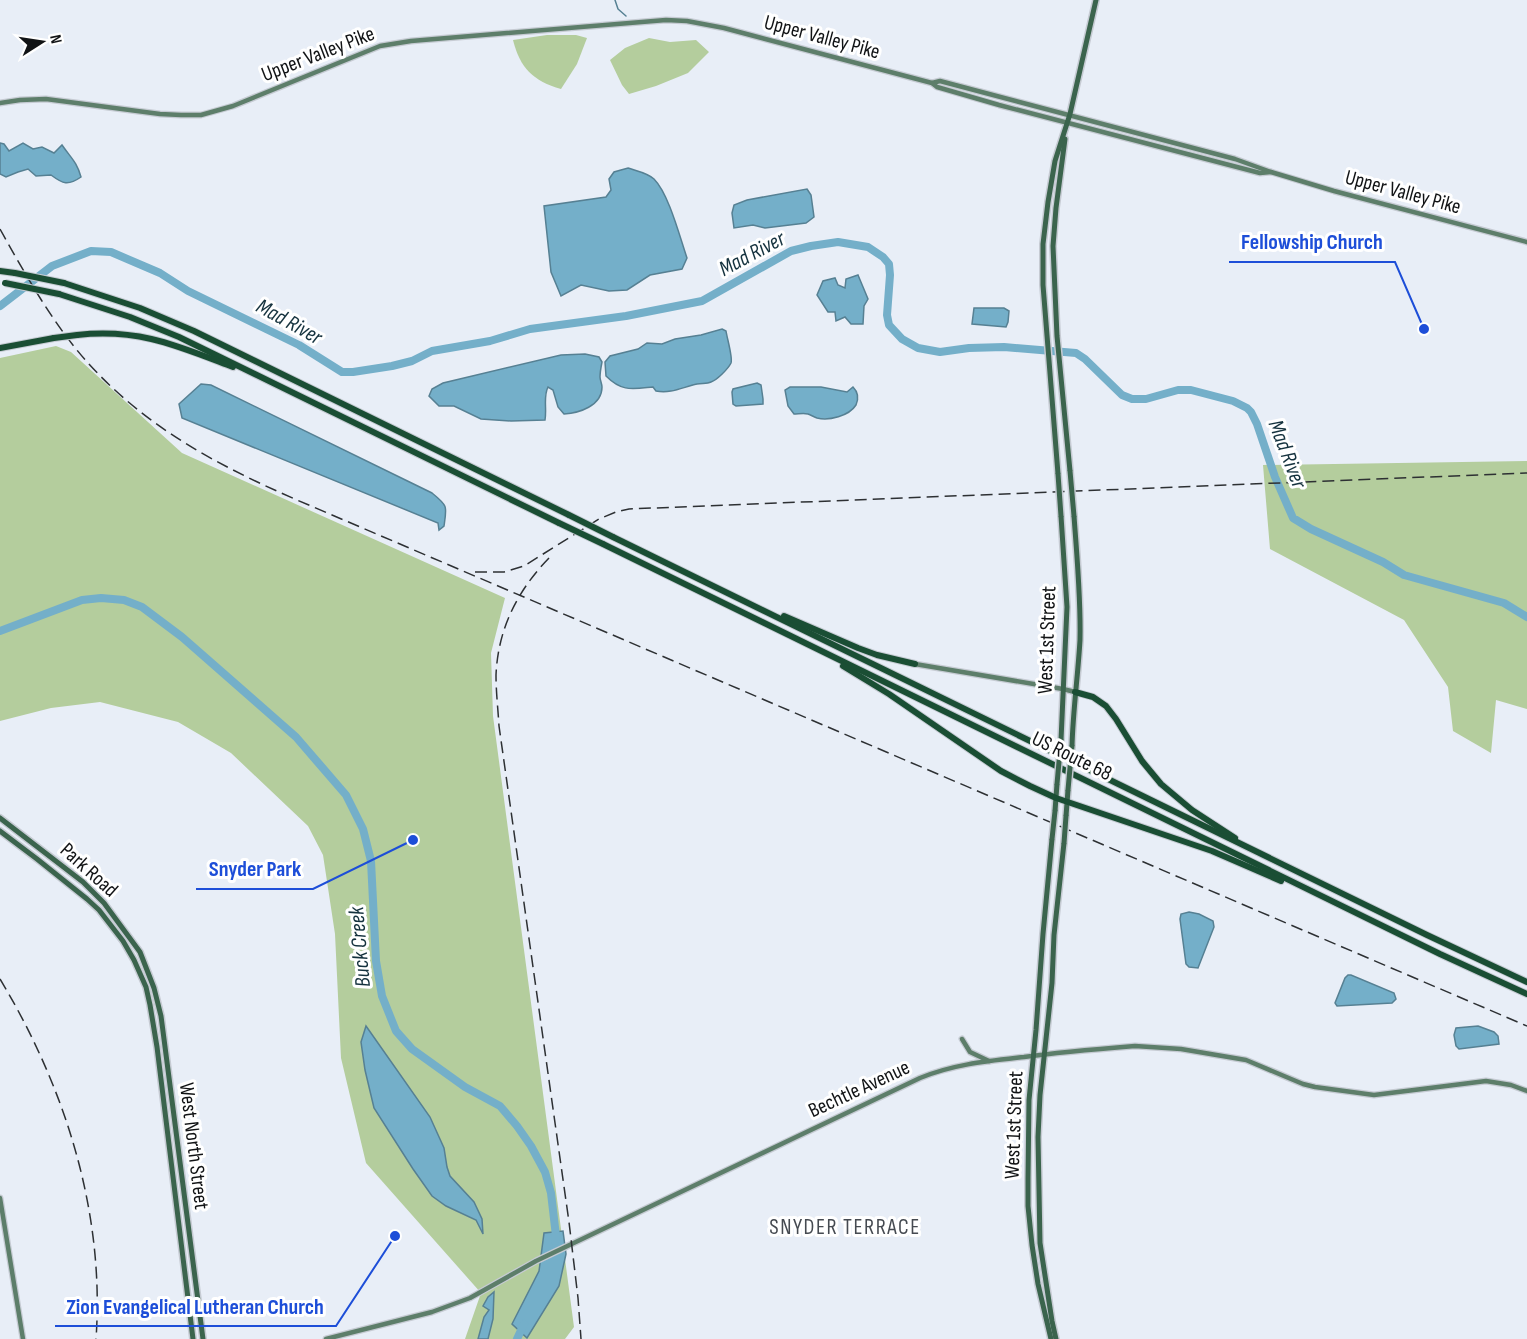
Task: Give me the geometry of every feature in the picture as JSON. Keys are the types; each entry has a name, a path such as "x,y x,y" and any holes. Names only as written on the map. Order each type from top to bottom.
{"highway":[{"name":"US Route 68","path":"0,271 64,283 140,308 194,331 1527,982"},
{"path":"3,283 59,294 155,327 273,382"},
{"path":"0,348 77,335 118,334 159,340 189,349 273,382"},
{"name":"US Route 68","path":"273,382 1340,906 1527,994"},
{"path":"752,604 877,655 915,664"},
{"path":"825,653 1001,771 1056,798 1204,848 1340,906"},
{"path":"1075,692 1093,697 1106,706 1142,762 1170,793 1256,851"}],"main road":[{"name":"West 1st Street","path":"1051,1339 1038,1284 1032,1245 1029,1206 1029,1101 1061,740 1067,607 1043,285 1043,244 1055,160 1070,114 1096,0"},
{"name":"West 1st Street","path":"1056,1339 1043,1263 1038,1205 1038,1137 1080,642 1079,574 1057,336 1053,246 1067,123"},
{"name":"Park Road","path":"0,818 83,882 104,903 135,943 143,959"},
{"name":"Park Road","path":"0,831 99,910 123,941 134,960"},
{"name":"West North Street","path":"143,959 154,988 160,1016 203,1339"},
{"name":"West North Street","path":"134,960 146,987 152,1017 193,1339"}],"street":[{"name":"Upper Valley Pike","path":"0,103 46,99 160,114 201,115 233,106 380,46 411,41 666,20 687,21 724,28 932,83 937,87 999,105 1260,173 1271,172"},
{"name":"Upper Valley Pike","path":"932,83 940,81 1070,114 1527,242"},
{"path":"999,105 1008,101 1030,107 1034,105"},
{"path":"915,664 1075,692"},
{"path":"962,1039 970,1052 989,1061"},
{"name":"Bechtle Avenue","path":"326,1339 432,1312 481,1293 566,1246 920,1078 958,1066 1044,1054 1135,1046 1173,1048 1246,1060 1292,1080 1316,1087 1374,1095 1480,1082 1511,1085 1527,1091"},
{"path":"0,1198 23,1339"}],"green space":[{"path":"547,35 576,35 587,38 577,64 561,89 543,82 529,72 513,40"},
{"path":"649,38 670,42 696,40 709,52 688,73 629,94 610,60 625,48"},
{"path":"56,346 71,352 182,453 505,598 491,653 493,716 574,1327 565,1339 465,1339 481,1293 366,1163 341,1058 335,934 323,855 308,826 231,753 178,722 100,702 51,708 0,721 0,358"},
{"path":"1527,461 1527,709 1496,700 1491,753 1453,731 1448,687 1404,620 1270,549 1263,465"}],"water":[{"path":"0,143 4,144 9,151 23,143 33,149 42,147 54,153 62,145 76,164 81,177 66,183 51,175 36,176 28,169 6,177 0,174"},
{"path":"628,168 652,177 664,195 674,217 687,258 682,269 650,275 627,290 609,291 581,285 561,296 551,272 544,206 606,197 611,190 609,179 614,172"},
{"path":"807,189 811,195 814,217 806,223 765,228 753,225 734,228 732,213 734,205 747,200"},
{"path":"858,275 868,299 864,306 863,324 851,324 845,317 836,321 835,312 828,312 817,295 823,281 835,278 838,285 845,288 846,279"},
{"path":"974,308 1004,308 1009,311 1006,327 972,324"},
{"path":"722,329 726,331 731,363 711,382 661,392 656,391 653,387 633,389 622,387 606,376 605,362 610,356 638,349 647,343 662,344"},
{"path":"585,354 599,357 602,362 601,394 594,404 576,412 564,414 558,407 553,390 548,387 545,420 481,419 454,406 439,406 429,396 432,389 443,383 561,355"},
{"path":"757,383 761,385 763,404 736,406 733,404 733,389"},
{"path":"201,384 211,385 432,493 445,507 444,526 439,530 438,523 182,418 179,404"},
{"path":"790,387 821,387 847,392 853,387 858,400 849,412 833,418 822,419 806,414 794,414 788,406 785,390"},
{"path":"1189,912 1213,921 1214,927 1198,968 1189,967 1186,964 1180,919 1181,914"},
{"path":"1348,975 1394,993 1396,999 1392,1003 1337,1006 1335,1003"},
{"path":"366,1026 430,1117 444,1148 450,1176 474,1202 482,1219 483,1234 476,1220 446,1206 432,1196 374,1108 361,1042"},
{"path":"1478,1026 1494,1032 1498,1036 1499,1044 1459,1049 1456,1046 1454,1035 1456,1028"},
{"path":"563,1231 566,1254 559,1286 527,1338 512,1324 539,1271 544,1233"},
{"path":"494,1292 493,1319 488,1339 478,1339 484,1317 489,1310 483,1306"}],"waterway":[{"path":"615,0 618,9 626,16"},
{"name":"Mad River","path":"0,306 52,266 91,251 111,252 160,273 188,291 299,345 342,372 353,372 392,366 412,361 432,351 490,341 530,329 626,316 702,301 791,251 811,246 838,242 868,247 889,264 887,315 889,325 902,339 918,348 940,352 1004,347 1076,353 1122,395 1132,399 1146,399 1178,390 1191,390 1233,401 1251,412 1293,518 1311,529 1383,562 1404,575 1504,603 1527,617"},
{"name":"Buck Creek","path":"0,631 82,600 101,598 124,600 142,607 182,637 296,737 346,795 363,829 371,861 376,961 382,996 396,1031 412,1049 465,1087 500,1106 517,1126 545,1172 551,1193 555,1241"},
{"name":"Buck Creek","path":"517,1339 524,1324"}],"railway":[{"path":"0,229 51,315 88,363 134,407 159,426 239,473 297,500 1527,1026"},
{"path":"475,572 504,572 524,566 599,519 629,509 1527,473"},
{"path":"549,558 528,583 505,626 498,658 496,688 499,726 569,1222 581,1339"},
{"path":"0,979 44,1063 76,1152 87,1198 94,1244 97,1291 96,1339"}],"place":[{"name":"Fellowship Church","path":"1424,329"},
{"name":"Snyder Park","path":"413,840"},
{"name":"Zion Evangelical Lutheran Church","path":"395,1236"}],"district":[{"name":"SNYDER TERRACE","path":"845,1227"}]}
